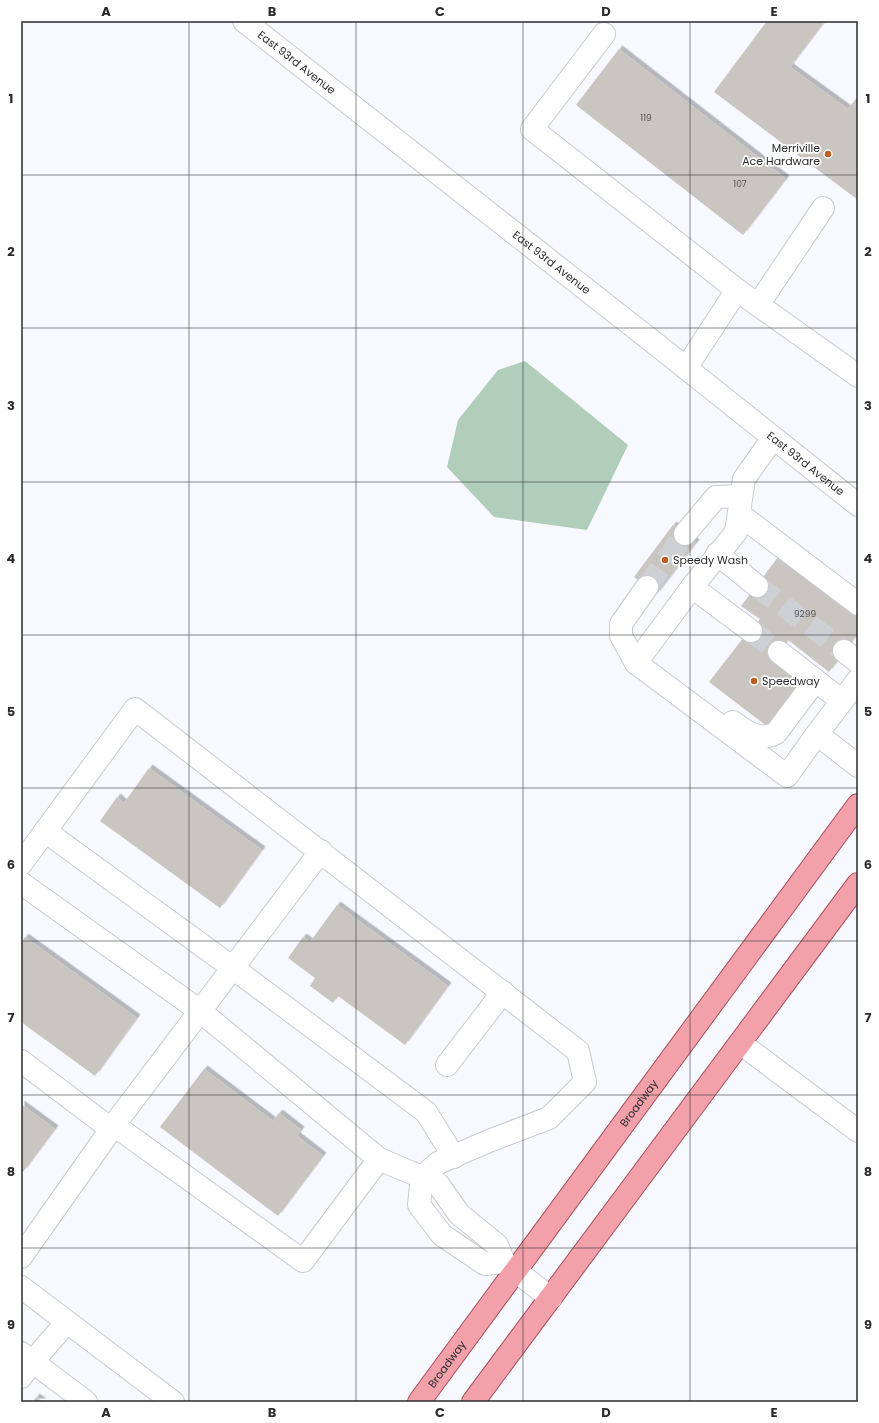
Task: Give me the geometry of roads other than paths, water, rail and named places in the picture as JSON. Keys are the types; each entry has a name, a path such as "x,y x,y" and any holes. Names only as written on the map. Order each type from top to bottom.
{"main road":[{"name":"Broadway","path":"419,1402 510,1266 858,805"},
{"path":"473,1402 858,884"}],"street":[{"name":"East 93rd Avenue","path":"244,21 686,368 858,506"},
{"path":"604,34 532,129 737,290 858,376"},
{"path":"758,305 823,208"},
{"path":"686,368 737,290"},
{"path":"636,663 692,587 736,532 744,479 773,438"},
{"path":"684,534 716,497 740,505 858,604"},
{"path":"718,554 757,586"},
{"path":"647,587 620,624 621,636 636,663 787,776 858,680"},
{"path":"692,587 751,631"},
{"path":"779,652 842,701"},
{"path":"672,690 692,689 745,731 756,736 769,737 776,733 815,681"},
{"path":"21,864 135,709 578,1050 585,1082 549,1118 438,1163 422,1176"},
{"path":"817,734 858,766"},
{"path":"45,831 233,968 426,1112 454,1157"},
{"path":"25,1243 321,851"},
{"path":"21,883 200,1011 379,1159 438,1184 459,1214 497,1245 510,1266 551,1298"},
{"path":"447,1065 503,992"},
{"path":"740,1043 858,1131"},
{"path":"21,1061 303,1262 379,1159"},
{"path":"21,1288 173,1402"},
{"path":"67,1322 25,1364 86,1402"}],"tunnel":[{"path":"647,587 685,534"},
{"path":"757,586 844,651"},
{"path":"751,631 779,652"}],"place":[{"name":"Merriville Ace Hardware","path":"828,154"},
{"name":"Speedy Wash","path":"665,560"},
{"name":"Speedway","path":"754,681"}]}
